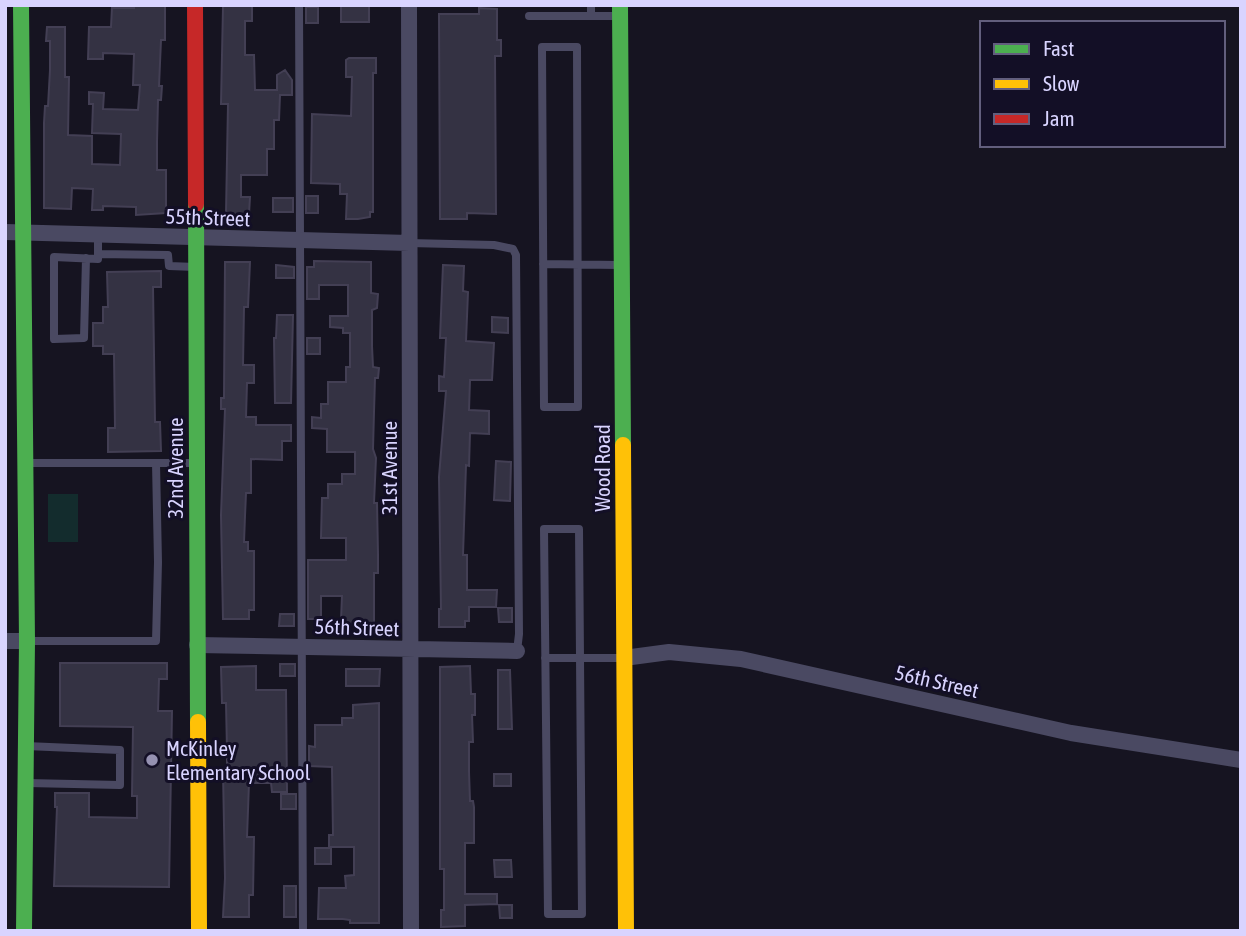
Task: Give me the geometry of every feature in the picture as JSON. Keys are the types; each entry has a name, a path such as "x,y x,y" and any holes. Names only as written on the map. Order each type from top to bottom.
{"street":[{"path":"21,5 13,232 25,463 27,641 24,931"},
{"name":"32nd Avenue","path":"195,5 199,931"},
{"name":"31st Avenue","path":"410,5 411,931"},
{"name":"Wood Road","path":"620,11 626,931"},
{"name":"55th Street","path":"13,232 409,243"},
{"path":"5,640 27,641"},
{"name":"56th Street","path":"197,645 517,651"},
{"name":"56th Street","path":"624,658 669,652 741,659 1071,733 1241,760"}],"lane":[{"path":"299,5 303,931"},
{"path":"591,5 591,16"},
{"path":"529,16 591,16 620,11"},
{"path":"542,47 577,47 578,407 544,407 543,264 542,47"},
{"path":"86,258 84,338 54,339 54,257 86,258 98,259 98,234"},
{"path":"409,243 494,245 513,249 516,255 517,651"},
{"path":"98,254 169,255 169,266 196,267"},
{"path":"543,264 622,265"},
{"path":"25,463 196,463"},
{"path":"27,641 156,641 156,463"},
{"path":"544,528 579,528 579,658 582,914 548,914 544,528"},
{"path":"545,658 624,658"},
{"path":"26,746 120,750 120,785 26,783"}],"green space":[{"path":"48,494 78,494 78,542 48,542"}],"building":[{"path":"134,5 165,5 165,40 161,40 159,86 162,86 161,100 158,100 157,170 166,170 166,213 136,215 136,207 103,206 103,210 92,210 93,189 72,188 71,209 44,208 44,123 50,70 47,27 65,27 65,77 69,77 68,135 92,136 92,164 120,165 121,134 92,133 93,104 89,104 89,92 104,93 103,109 138,110 140,85 133,85 134,54 103,53 103,59 88,59 89,27 111,27 112,8 134,8"},
{"path":"252,5 252,21 245,21 245,55 254,55 255,90 277,90 277,75 285,70 292,80 292,95 280,95 279,120 274,120 274,149 267,149 267,175 241,175 241,197 250,197 249,214 226,214 228,104 221,104 223,7"},
{"path":"341,5 369,5 369,22 341,22"},
{"path":"306,7 318,7 318,23 306,23"},
{"path":"479,8 497,9 497,40 501,40 501,56 495,56 496,214 467,213 467,219 440,219 439,14 479,14"},
{"path":"376,58 376,73 373,73 373,212 370,212 370,217 358,219 346,219 347,194 340,194 340,184 311,183 312,114 351,116 352,77 346,77 346,60"},
{"path":"306,196 318,196 318,213 306,213"},
{"path":"273,198 293,198 293,212 273,212"},
{"path":"314,261 371,262 371,293 378,294 377,308 372,310 373,367 379,368 378,378 375,378 373,449 376,458 374,503 377,503 378,554 378,573 374,573 374,626 346,626 346,620 341,620 342,596 321,596 321,619 308,619 308,560 346,560 346,538 321,538 322,498 328,498 328,484 342,484 342,474 355,474 355,452 327,452 327,429 312,428 312,417 321,418 321,404 328,404 328,382 346,382 346,367 350,367 350,333 343,333 343,328 330,327 330,316 348,316 348,285 319,285 319,299 307,299 307,267 314,267"},
{"path":"225,262 250,262 248,307 244,307 243,365 254,365 254,383 247,383 246,417 256,417 256,425 291,425 291,441 282,441 282,460 251,459 251,493 246,493 244,542 248,542 248,551 254,551 254,610 249,610 249,619 223,619 221,515 225,409 221,409 221,398 224,398"},
{"path":"276,265 294,267 294,278 276,278"},
{"path":"443,265 464,266 463,291 468,292 466,341 494,343 492,380 470,380 469,410 489,411 489,434 470,433 469,466 466,465 463,555 467,555 467,590 497,590 496,607 469,607 469,621 465,621 465,627 439,627 439,477 446,391 439,391 439,376 444,377 446,338 440,338"},
{"path":"161,271 161,287 153,287 155,422 160,422 161,451 108,452 108,428 115,428 114,354 103,354 103,346 93,346 93,323 103,323 103,307 108,307 107,272"},
{"path":"277,315 293,315 291,403 275,403 274,338"},
{"path":"492,317 508,318 508,333 492,332"},
{"path":"307,338 320,338 320,354 307,354"},
{"path":"496,461 511,462 510,501 494,500"},
{"path":"498,608 512,608 512,622 499,622"},
{"path":"280,614 294,614 294,626 279,626"},
{"name":"McKinley Elementary School","path":"60,663 167,663 167,679 159,679 158,711 172,711 169,887 54,886 57,807 55,793 89,793 89,817 137,818 137,796 132,796 133,727 60,726"},
{"path":"280,664 295,664 295,676 280,676"},
{"path":"256,666 256,690 286,690 287,792 272,792 271,783 249,783 247,837 254,837 253,895 249,895 249,917 223,917 223,772 227,772 227,750 226,703 222,703 221,667"},
{"path":"470,666 471,694 475,694 475,715 472,715 473,742 469,742 474,843 465,843 465,894 497,894 497,904 465,905 465,926 441,927 441,910 444,910 444,869 440,869 440,667"},
{"path":"346,669 380,669 379,686 346,686"},
{"path":"498,670 510,670 512,729 498,729"},
{"path":"379,703 379,923 318,919 319,888 346,888 345,876 354,875 354,847 329,847 329,835 333,835 332,767 309,766 309,746 315,747 315,725 342,725 342,718 353,718 353,705"},
{"path":"494,774 511,774 511,786 494,786"},
{"path":"281,794 296,794 296,809 281,809"},
{"path":"315,848 331,848 331,864 315,864"},
{"path":"494,860 511,860 512,877 495,877"},
{"path":"284,886 296,886 296,917 284,917"},
{"path":"499,905 512,905 512,918 500,918"}],"traffic: fast":[{"path":"21,5 27,641 24,931"},
{"path":"620,5 623,445"},
{"path":"196,204 198,722"}],"traffic: slow":[{"path":"623,445 626,931"},
{"path":"198,722 199,931"}],"traffic: jam":[{"path":"195,5 196,204"}],"place":[{"name":"McKinley Elementary School","path":"152,760"}]}
